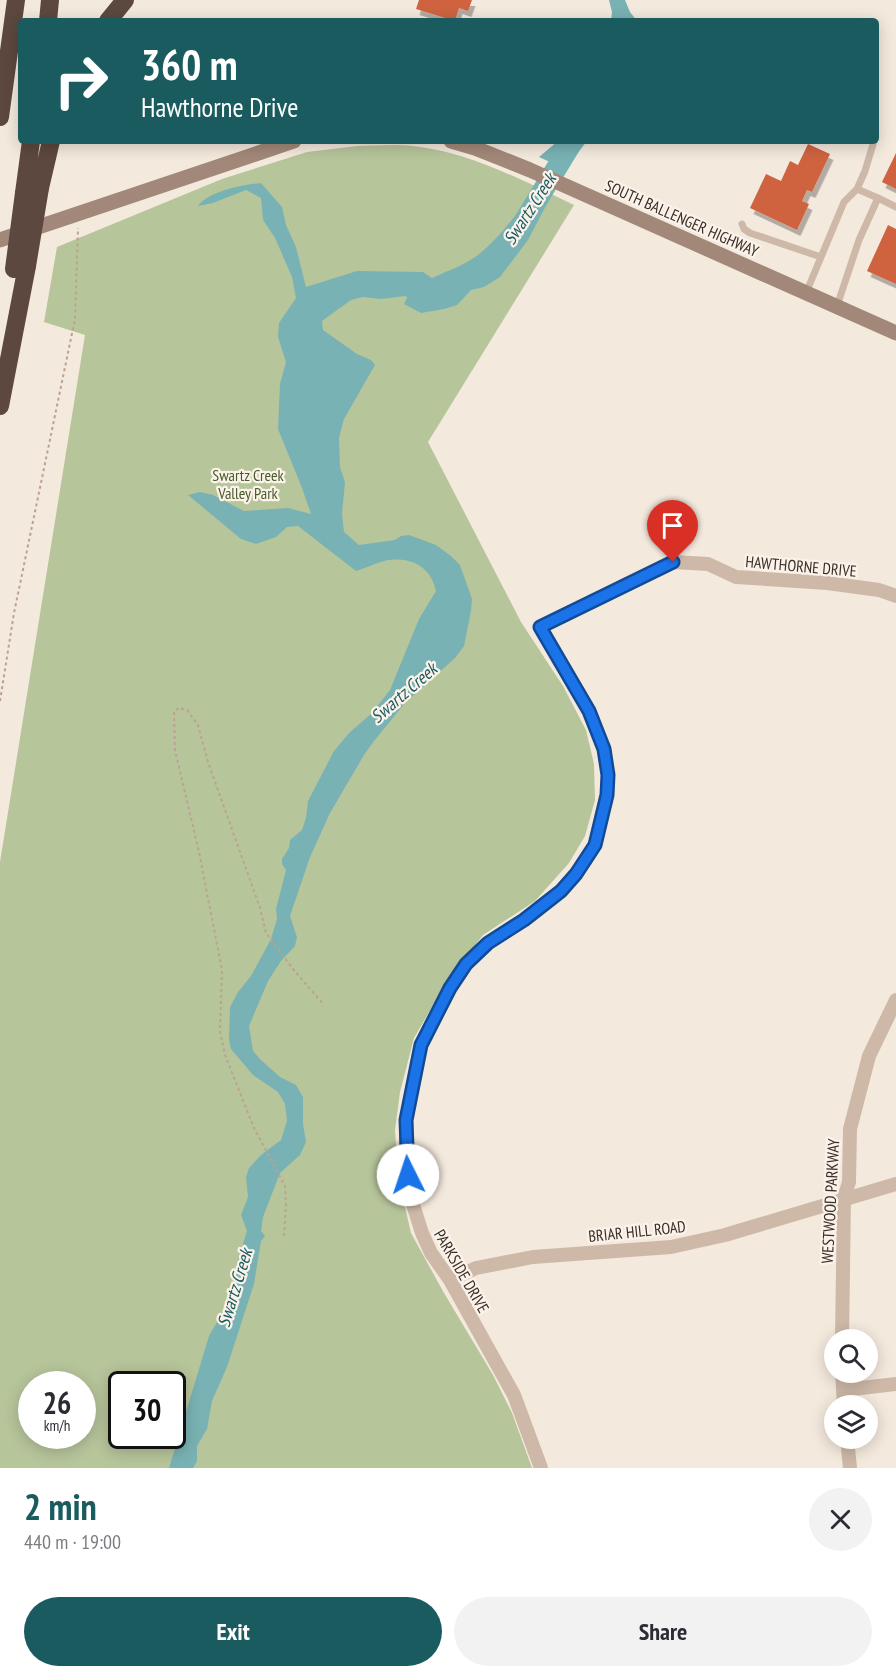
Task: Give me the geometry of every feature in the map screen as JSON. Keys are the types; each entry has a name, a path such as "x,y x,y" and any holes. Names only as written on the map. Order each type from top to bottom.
{"highway":[{"path":"0,117 16,0"},
{"path":"48,18 50,0"},
{"path":"110,18 125,0"},
{"path":"0,406 32,190 31,144"},
{"path":"32,190 50,144"},
{"path":"0,356 20,267"}],"street":[{"path":"0,240 285,144"},
{"name":"SOUTH BALLENGER HIGHWAY","path":"461,144 530,170 896,333"},
{"name":"HAWTHORNE DRIVE","path":"540,627 673,562 708,564 736,577 827,583 879,590 896,596"},
{"name":"PARKSIDE DRIVE","path":"540,627 589,711 604,749 608,775 607,795 595,845 576,874 561,891 524,920 488,943 466,964 450,988 421,1045 406,1120 410,1195 422,1233 430,1253 450,1280 514,1395 541,1468"},
{"name":"WESTWOOD PARKWAY","path":"842,1329 844,1198 849,1182 850,1129 869,1056 896,1000"},
{"name":"BRIAR HILL ROAD","path":"450,1280 476,1268 532,1257 671,1247 745,1229 896,1184"},
{"path":"843,1383 844,1395"},
{"path":"844,1390 896,1384"},
{"path":"848,1449 850,1468"}],"lane":[{"path":"806,293 844,202 857,189 866,171 873,144"},
{"path":"857,189 896,207"},
{"path":"836,307 859,240 878,198"},
{"path":"742,224 744,229 750,233 821,257"}],"path":[{"path":"0,701 14,613 75,319 79,213"},
{"path":"284,1236 285,1186 254,1128 225,1054 220,1032 222,970 199,852 175,750 173,718 174,711 179,708 187,710 198,725 208,762 260,908 266,933 324,1005"}],"green space":[{"name":"Swartz Creek Valley Park","path":"406,145 434,149 476,161 574,205 428,442 521,622 563,686 586,730 594,764 595,800 585,836 569,863 535,901 483,935 450,976 414,1038 400,1092 395,1130 398,1177 411,1233 493,1375 512,1413 532,1468 0,1468 0,862 85,335 44,322 57,247 222,179 307,152 357,146"}],"water":[{"path":"609,0 625,0 635,18 611,18"},
{"path":"554,144 585,144 565,169 539,157"},
{"path":"261,183 282,207 286,225 296,247 306,287 357,271 423,272 432,278 467,262 486,248 523,205 534,186 552,194 528,240 500,277 484,287 471,290 457,305 421,313 404,304 406,296 381,299 363,297 351,300 322,321 323,330 357,354 371,360 375,365 344,419 339,438 340,467 345,482 342,514 344,532 359,545 395,540 409,535 436,545 460,565 472,599 471,611 464,646 455,658 405,703 374,741 330,813 310,857 290,916 297,937 295,946 281,961 268,981 249,1026 253,1051 280,1077 296,1085 303,1097 306,1142 300,1155 280,1173 263,1217 261,1231 265,1236 261,1241 254,1284 227,1367 212,1401 207,1429 197,1446 197,1461 193,1468 169,1468 175,1449 186,1449 186,1412 209,1336 228,1303 237,1274 238,1260 247,1231 241,1215 248,1197 246,1177 249,1168 261,1155 281,1140 287,1121 285,1104 278,1092 253,1075 231,1049 230,1007 251,976 271,939 286,870 282,859 289,848 290,840 302,830 308,801 334,751 349,733 371,714 390,690 419,619 436,591 430,576 419,565 397,559 380,562 356,571 298,526 287,527 276,537 256,544 241,539 188,495 200,492 213,495 244,511 288,508 311,514 278,429 280,384 286,362 278,337 279,323 296,298 292,277 275,238 263,220 261,198 246,190 213,203 198,206 210,196 236,187"}],"building":[{"path":"419,0 472,0 468,11 459,8 456,18 445,18 416,9"},
{"path":"808,144 830,154 812,192 807,190 802,201 809,204 797,230 750,208 766,174 781,181 790,161 798,165"},
{"path":"896,153 896,189 882,182"},
{"path":"888,225 896,229 896,284 867,271"}],"waterway":[{"name":"Swartz Creek","path":"528,215 571,144"}],"route":[{"path":"408,1175 406,1120 414,1076 421,1045 450,988 466,964 488,943 524,920 561,891 576,874 595,845 607,795 608,775 604,749 589,711 540,627 673,562"}]}
